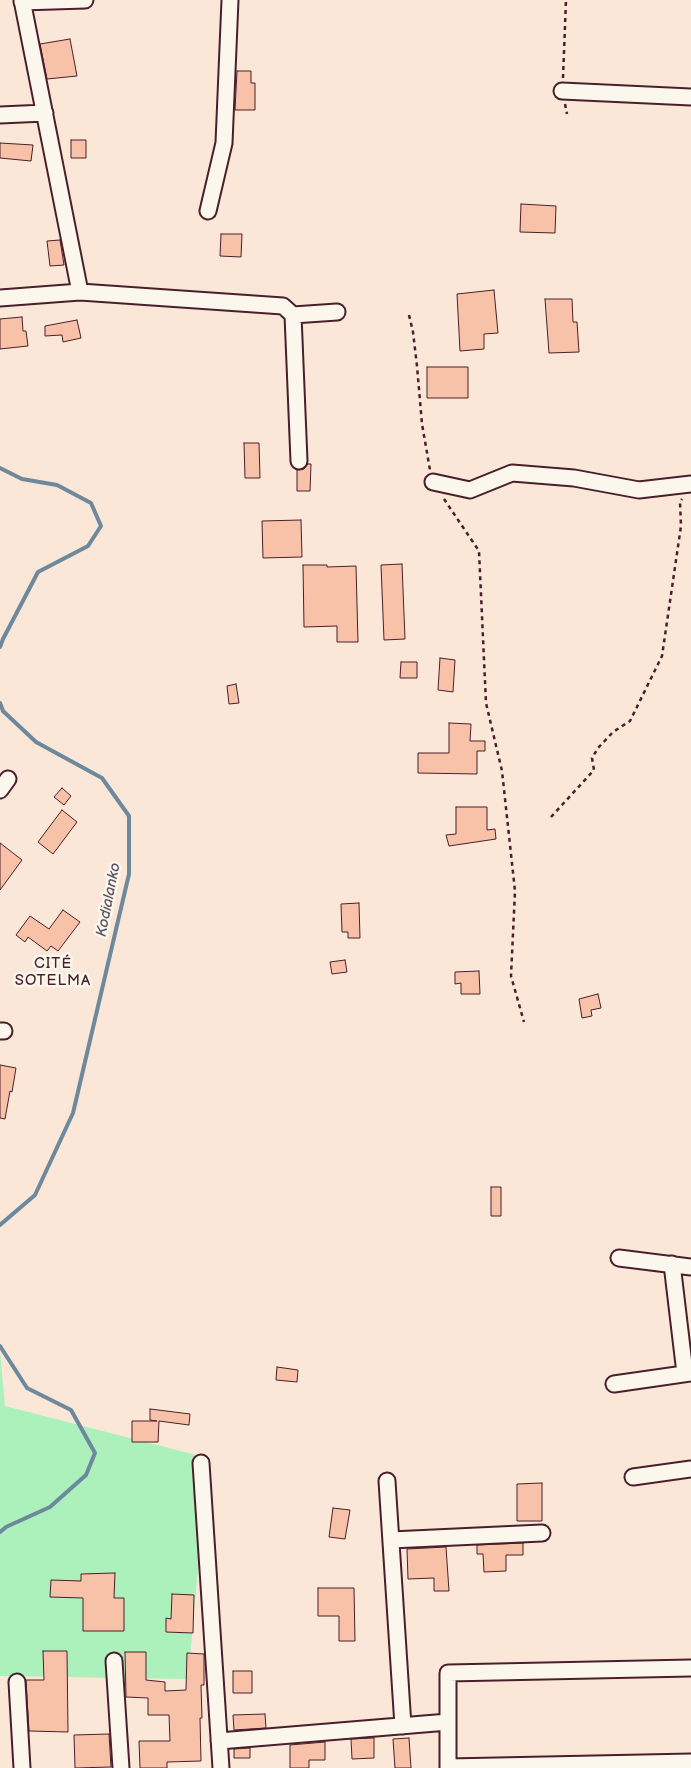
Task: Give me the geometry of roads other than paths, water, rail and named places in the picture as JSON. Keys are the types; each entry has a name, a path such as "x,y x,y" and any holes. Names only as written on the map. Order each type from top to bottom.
{"street":[{"path":"80,292 22,1 85,0"},
{"path":"208,211 224,143 230,0"},
{"path":"562,91 691,97"},
{"path":"0,115 44,113"},
{"path":"0,298 80,292 283,306 293,315 299,461"},
{"path":"293,315 337,312"},
{"path":"433,482 470,490 512,473 574,478 639,490 690,484"},
{"path":"619,1258 691,1266"},
{"path":"614,1384 688,1373 672,1264"},
{"path":"201,1463 221,1768"},
{"path":"633,1476 691,1469"},
{"path":"387,1481 402,1726"},
{"path":"391,1540 542,1533"},
{"path":"114,1660 121,1768"},
{"path":"691,1668 448,1673 448,1768 657,1765 691,1762"},
{"path":"17,1682 22,1768"},
{"path":"220,1741 448,1722"}],"waterway":[{"name":"Kodialanko","path":"0,468 22,479 57,485 91,503 101,526 88,546 38,572 0,647"},
{"name":"Kodialanko","path":"0,703 3,711 36,742 102,778 129,816 129,874 73,1113 35,1195 0,1225"},
{"name":"Kodialanko","path":"0,1346 27,1388 71,1410 95,1453 86,1475 50,1507 6,1527 0,1532"}],"district":[{"name":"CITÉ SOTELMA","path":"53,972"}]}
